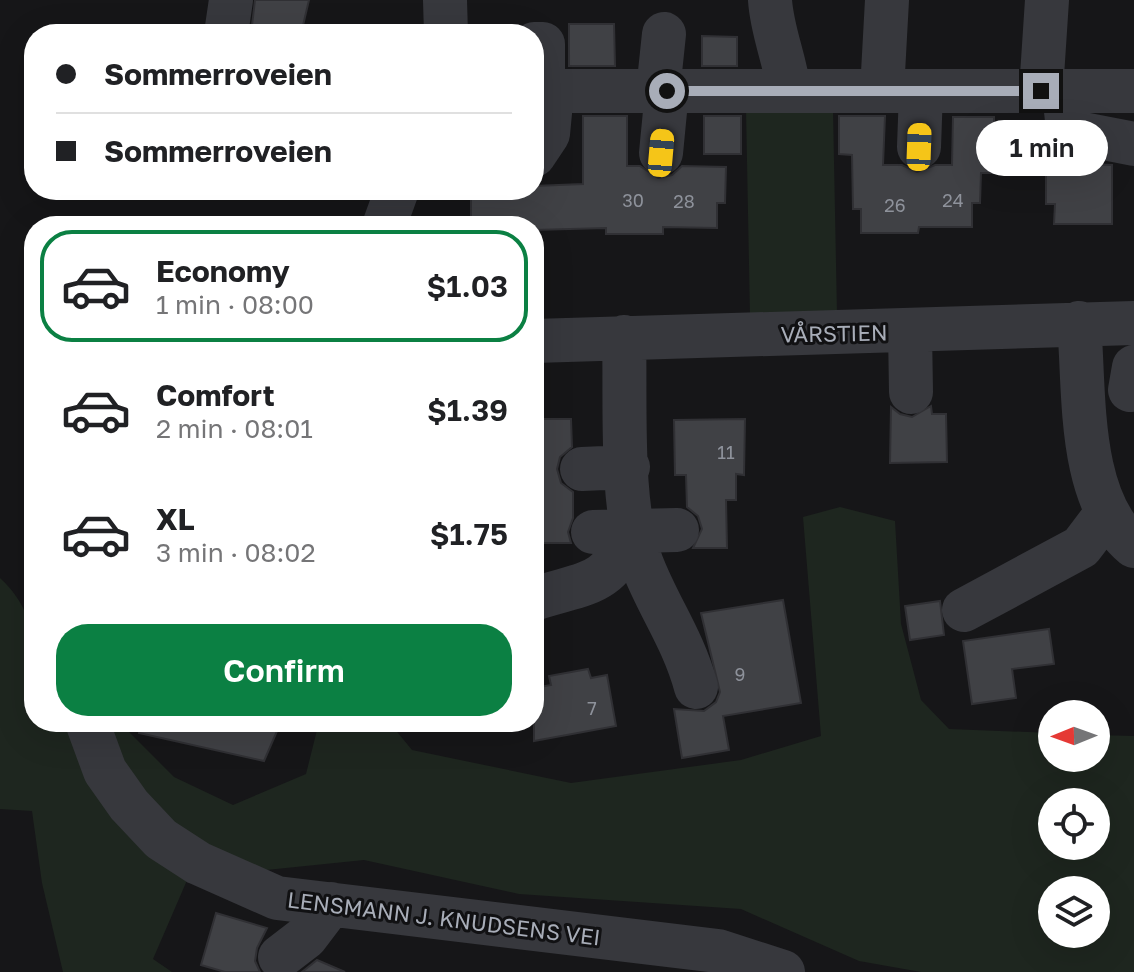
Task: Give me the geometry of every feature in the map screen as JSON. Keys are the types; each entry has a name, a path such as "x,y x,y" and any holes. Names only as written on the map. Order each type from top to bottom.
{"street":[{"path":"227,24 231,0"},
{"path":"445,0 446,24"},
{"path":"770,0 771,26 785,59 789,91"},
{"path":"887,0 901,91 919,147"},
{"path":"1047,0 1053,91 1067,121 1078,133 1134,144"},
{"path":"661,153 664,34"},
{"path":"544,75 546,44"},
{"path":"544,91 1134,91"},
{"path":"544,100 548,134 544,140"},
{"name":"VÅRSTIEN","path":"544,341 1134,322"},
{"path":"964,610 1081,547 1120,530 1092,472 1079,323"},
{"path":"910,331 911,392"},
{"path":"613,533 629,521 624,337"},
{"path":"582,469 628,467"},
{"path":"613,533 677,530"},
{"path":"544,596 604,576 617,564 613,533"},
{"path":"613,533 642,564 687,651 696,687"},
{"name":"LENSMANN J. KNUDSENS VEI","path":"91,732 105,771 129,805 161,839 198,863 277,898 718,951 783,972"},
{"path":"280,957 306,937 331,904"},
{"path":"679,972 718,951"}],"shaded area":[{"path":"746,109 833,110 837,314 750,316"},
{"path":"840,507 895,521 901,624 921,700 949,729 1038,732 1038,772 1110,772 1110,735 1134,736 1134,972 921,972 859,961 741,909 519,894 364,860 188,878 153,959 172,972 63,972 42,883 32,811 0,809 0,578 24,610 24,732 129,732 174,777 233,805 306,774 316,732 397,732 412,750 571,783 741,760 821,736 803,517"}],"building":[{"path":"255,0 309,0 303,24 252,24"},
{"path":"569,24 614,24 615,66 569,66"},
{"path":"702,36 737,37 737,66 702,66"},
{"path":"583,116 627,116 627,166 640,166 658,178 672,175 682,166 726,167 725,203 717,203 717,228 663,227 663,234 606,234 606,228 544,230 544,216 471,216 471,200 544,200 544,186 583,184"},
{"path":"704,116 741,116 741,154 704,154"},
{"path":"839,116 885,116 883,165 902,165 917,172 935,165 952,165 953,117 994,117 994,124 1042,125 1046,173 981,173 980,203 972,203 972,227 919,227 918,233 861,233 861,209 853,209 852,155 839,154"},
{"path":"1046,163 1112,165 1112,224 1054,224 1055,204 1046,204"},
{"path":"931,406 932,414 946,414 947,462 890,463 891,407 900,414 912,417"},
{"path":"544,419 571,419 572,447 560,457 557,469 561,483 573,492 573,518 568,532 571,543 544,543"},
{"path":"745,419 744,475 736,474 736,500 726,500 727,548 693,548 702,529 698,516 687,507 686,475 675,475 674,420"},
{"path":"783,600 801,703 723,716 729,750 682,758 674,709 704,711 716,702 720,692 701,613"},
{"path":"940,601 944,635 910,640 905,606"},
{"path":"1049,629 1054,664 1012,669 1016,698 972,704 963,641"},
{"path":"588,669 591,678 607,675 616,726 534,741 534,732 544,732 544,686 551,685 549,676"},
{"path":"139,732 277,732 264,761"},
{"path":"216,913 267,928 257,948 255,961 260,972 225,972 201,965"},
{"path":"317,960 345,972 302,972"}],"route":[{"path":"667,91 1041,91"}]}
